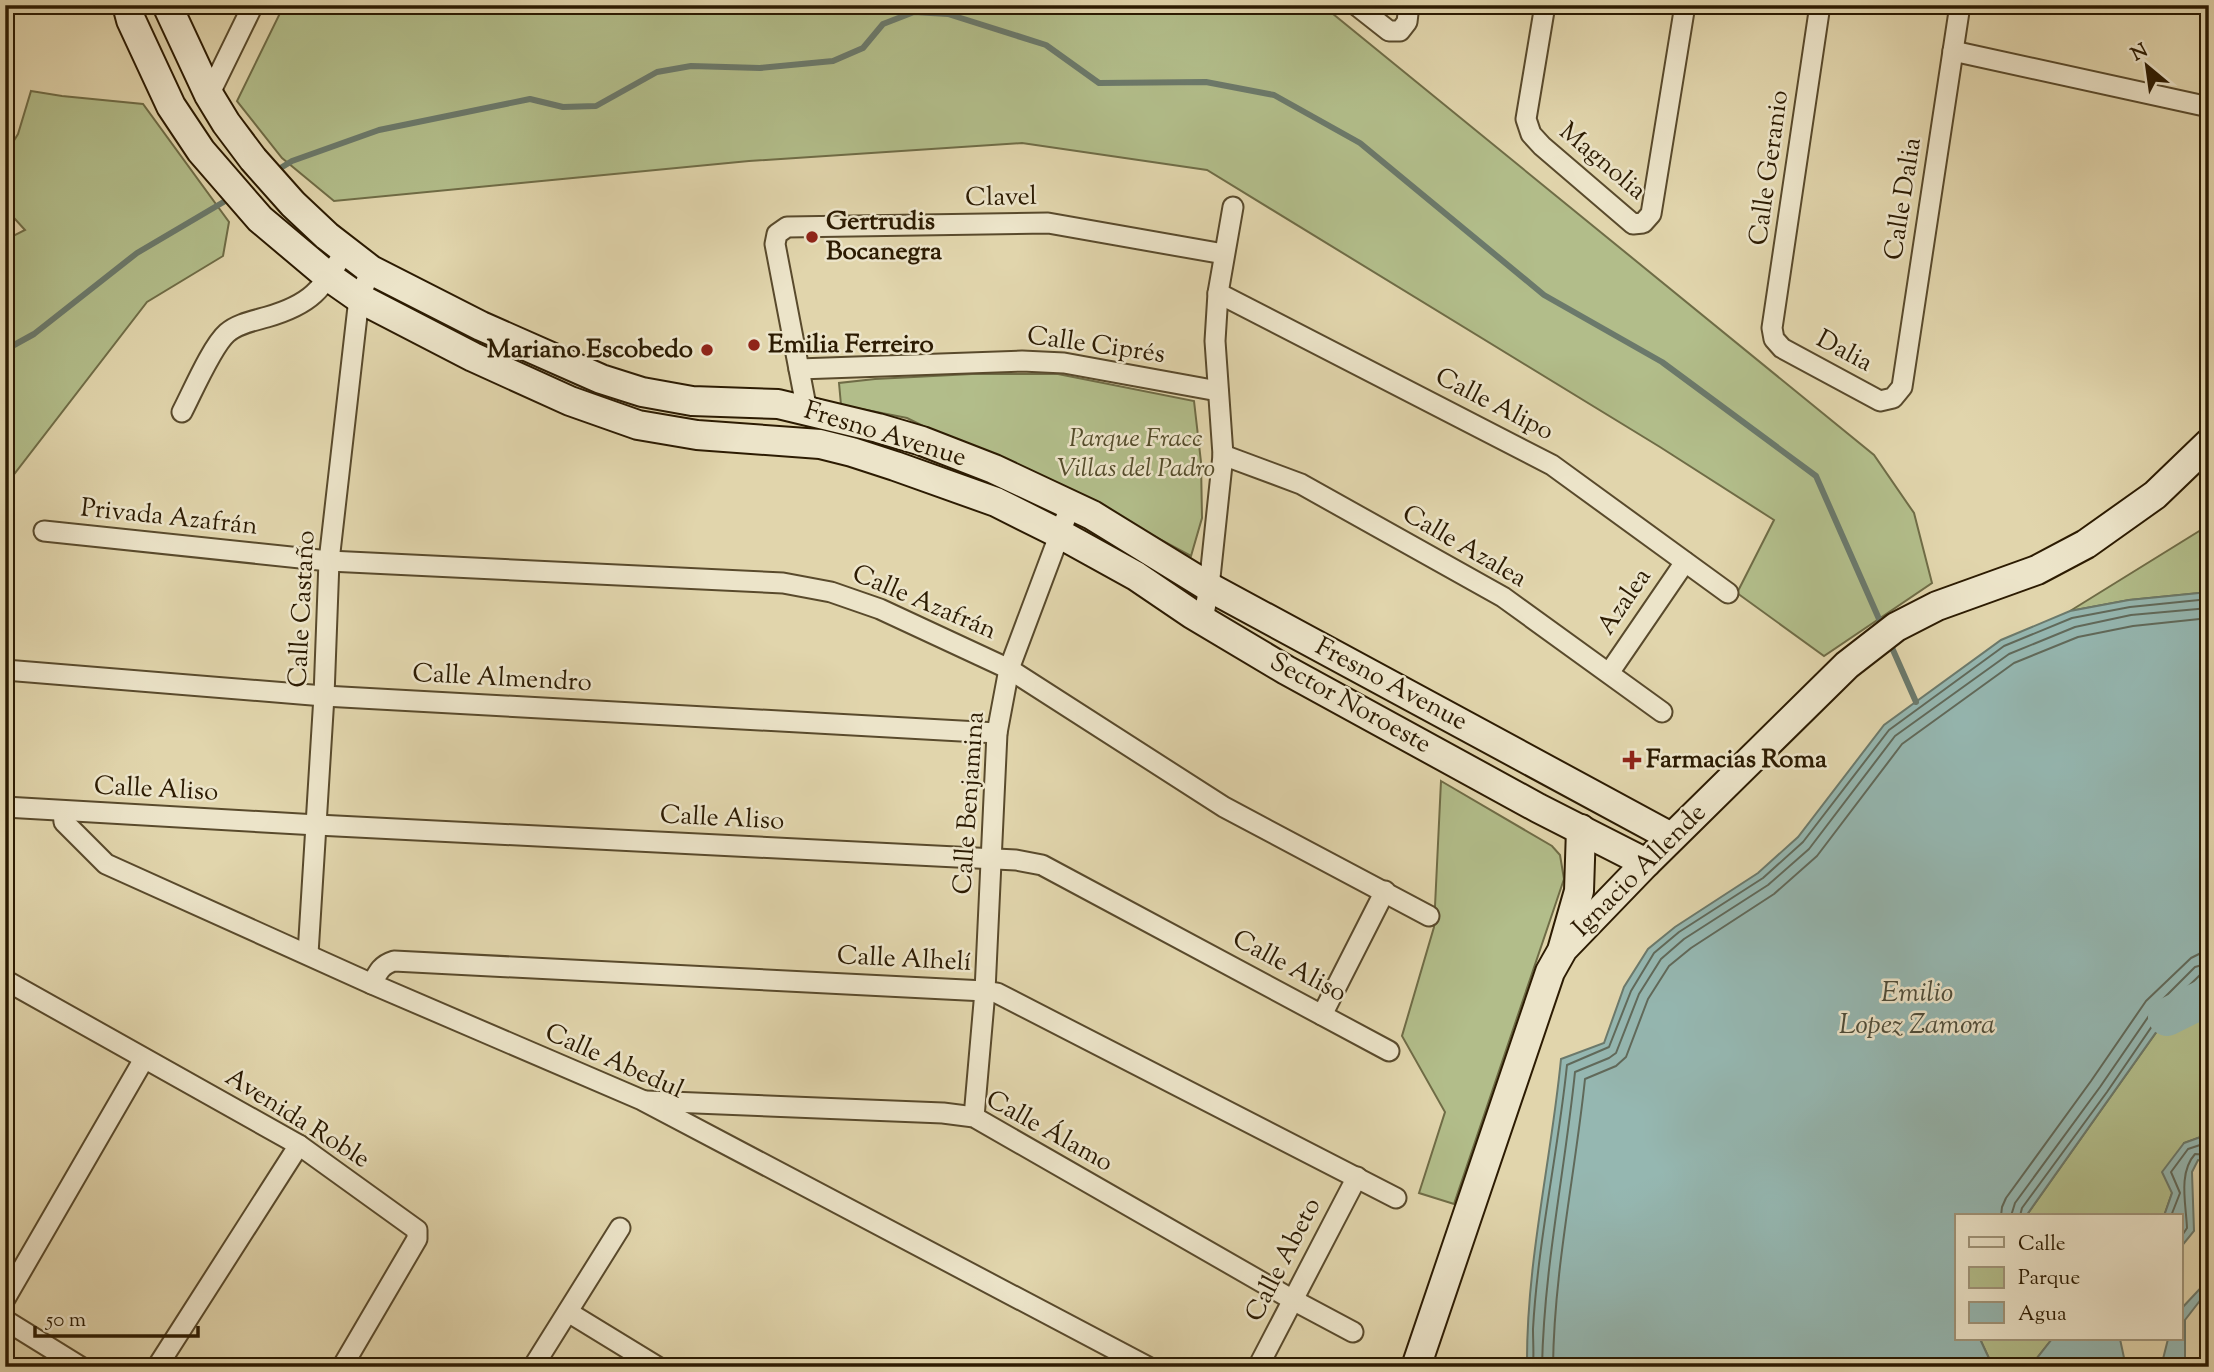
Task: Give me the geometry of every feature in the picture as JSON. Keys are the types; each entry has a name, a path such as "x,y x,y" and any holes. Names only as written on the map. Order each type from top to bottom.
{"street":[{"name":"Sector Noroeste","path":"127,5 131,20 171,106 208,159 260,219 329,277 359,298 473,358 570,401 638,425 697,435 820,444 852,452 996,502 1136,576 1286,670 1646,863"},
{"name":"Fresno Avenue","path":"167,5 209,95 238,138 285,195 345,251 371,271 481,326 601,379 642,392 692,401 778,404 922,441 1071,504 1145,546 1209,587 1671,837"},
{"path":"209,95 253,5"},
{"path":"1356,5 1389,31 1400,31 1407,22 1409,5"},
{"name":"Magnolia","path":"1545,5 1526,119 1531,134 1633,224 1643,223 1651,214 1685,5"},
{"name":"Calle Geranio","path":"1774,339 1772,328 1820,5"},
{"name":"Calle Dalia","path":"1894,398 1902,387 1960,5"},
{"path":"1953,51 2209,107"},
{"path":"1203,620 1223,455 1215,341 1218,293 1233,206"},
{"name":"Clavel","path":"799,369 775,244 777,234 787,228 1048,223 1224,254"},
{"path":"182,412 218,343 228,332 243,324 298,307 309,300 329,277 345,251"},
{"name":"Calle Castaño","path":"308,954 324,696 329,561 359,298 371,271"},
{"name":"Calle Alipo","path":"1218,293 1552,465 1728,593"},
{"name":"Dalia","path":"1774,339 1782,348 1880,401 1894,398"},
{"name":"Calle Ciprés","path":"799,369 1022,361 1064,363 1218,391"},
{"path":"799,369 807,411"},
{"name":"Ignacio Allende","path":"1416,1367 1550,972 1563,949 1671,837 1847,665 1896,627 1937,606 2037,570 2086,544 2155,495 2209,443"},
{"name":"Calle Azalea","path":"1223,455 1301,484 1503,597 1662,712"},
{"name":"Calle Benjamina","path":"974,1117 985,991 997,733 1009,669 1071,504"},
{"name":"Privada Azafrán","path":"44,531 329,561"},
{"name":"Calle Azafrán","path":"329,561 783,583 831,592 880,609 1009,669 1224,807 1429,916"},
{"name":"Azalea","path":"1609,673 1685,562"},
{"name":"Calle Almendro","path":"5,670 324,696 997,733"},
{"name":"Calle Aliso","path":"5,807 1016,860 1042,865 1389,1051"},
{"name":"Calle Abedul","path":"63,812 64,822 106,864 372,984 642,1100 1148,1367"},
{"path":"1563,949 1579,891 1581,829"},
{"path":"1322,1015 1385,891"},
{"name":"Calle Alhelí","path":"372,984 385,964 394,961 997,993 1396,1198"},
{"name":"Avenida Roble","path":"5,980 299,1145 417,1230 417,1239 342,1367"},
{"path":"5,1299 144,1059"},
{"name":"Calle Álamo","path":"642,1100 943,1112 974,1117 1353,1332"},
{"path":"157,1367 299,1145"},
{"name":"Calle Abeto","path":"1258,1367 1357,1177"},
{"path":"533,1367 620,1227"},
{"path":"568,1312 658,1367"},
{"path":"5,1320 82,1367"}],"green space":[{"path":"284,5 1322,5 1874,455 1914,513 1932,583 1824,656 1737,593 1774,520 1660,447 1207,170 1022,143 749,161 334,201 282,158 237,101"},
{"path":"31,91 143,104 229,222 223,256 147,302 5,486 5,240 25,230 5,208 5,155 18,134"},
{"name":"Parque Fracc Villas del Padro","path":"972,374 1058,374 1194,401 1201,462 1202,518 1191,556 1096,505 907,418 841,405 839,383"},
{"path":"2209,525 2209,592 2129,600 2070,611"},
{"path":"1441,781 1552,846 1560,855 1564,879 1454,1204 1419,1193 1445,1112 1402,1036 1434,927"},
{"path":"2209,976 2209,1134 2184,1143 2165,1214 2027,1214 2167,1017"},
{"path":"1980,1340 2051,1340 2030,1367 1993,1367"}],"water":[{"name":"Emilio Lopez Zamora","path":"2209,592 2209,976 2167,1017 2027,1214 1955,1214 1955,1340 1980,1340 1993,1367 1527,1367 1530,1289 1561,1059 1604,1043 1624,987 1648,949 1675,927 1758,873 1798,837 1884,725 2001,640 2070,611 2129,600"},
{"path":"2209,1134 2209,1162 2198,1160 2192,1172 2194,1231 2182,1246 2182,1214 2165,1214 2172,1193 2162,1172 2184,1143"},
{"path":"2209,1279 2209,1289 2185,1320 2185,1367 2161,1367 2168,1340 2182,1340 2182,1308"},
{"path":"2051,1340 2120,1340 2126,1367 2030,1367"}],"waterway":[{"path":"274,172 292,161 379,130 530,99 563,107 596,106 657,72 691,66 760,68 833,61 863,48 883,24 914,12 948,14 1046,45 1099,83 1206,82 1274,95 1360,143 1544,295 1662,362 1816,476 1883,628"},
{"path":"5,350 34,334 137,253 232,197"},
{"path":"1889,641 1916,702"},
{"path":"2167,1017 2209,996"}],"place":[{"name":"Gertrudis Bocanegra","path":"812,237"},
{"name":"Emilia Ferreiro","path":"754,345"},
{"name":"Mariano Escobedo","path":"707,350"},
{"name":"Farmacias Roma","path":"1632,760"}]}
